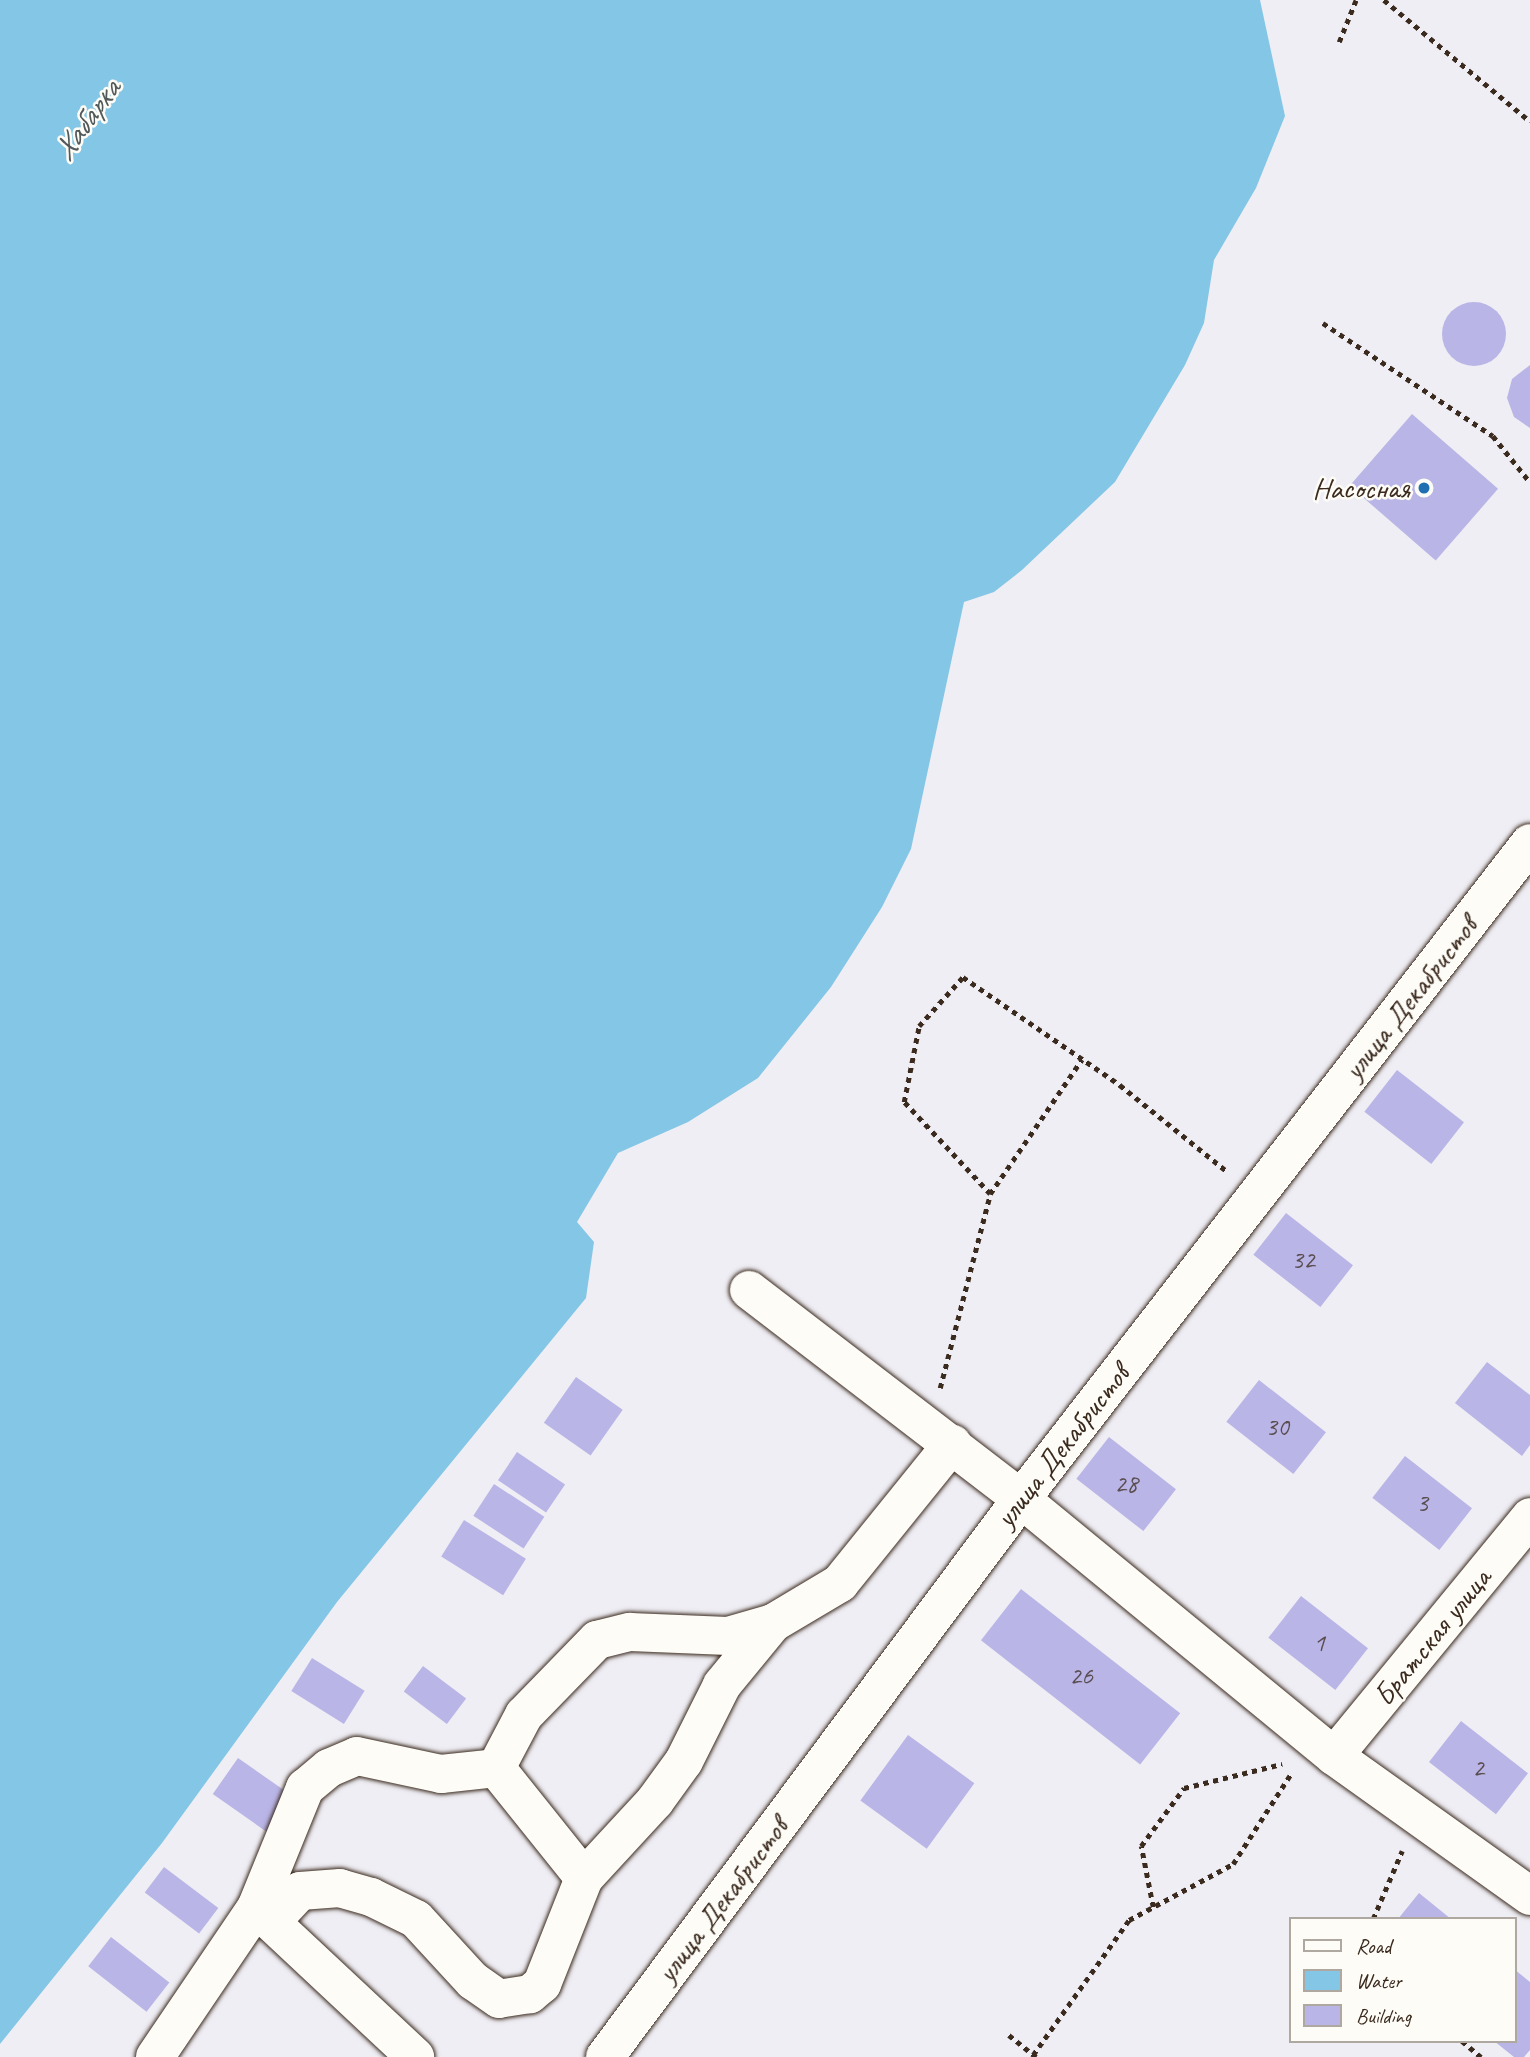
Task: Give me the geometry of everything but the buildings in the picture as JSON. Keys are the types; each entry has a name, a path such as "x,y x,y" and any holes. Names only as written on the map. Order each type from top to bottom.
{"street":[{"name":"улица Декабристов","path":"605,2057 1021,1499 1530,843"},
{"path":"749,1290 1021,1499 1316,1751 1530,1896"},
{"path":"496,1768 524,1714 597,1640 630,1632 728,1636 773,1623 840,1583 939,1435"},
{"name":"Братская улица","path":"1316,1751 1530,1517"},
{"path":"155,2057 264,1915 300,1891 340,1888 371,1897 416,1919 499,1999 530,1994 542,1984 583,1878 655,1801 684,1761 722,1685 773,1623"},
{"path":"264,1915 277,1867 277,1850 293,1807 305,1788 344,1759 374,1757 441,1774 496,1768"},
{"path":"496,1768 583,1878"},
{"path":"264,1915 415,2057"}],"path":[{"path":"1339,42 1356,0"},
{"path":"1384,0 1530,121"},
{"path":"1322,323 1493,436 1530,482"},
{"path":"990,1194 904,1102 919,1026 963,977 1082,1059 1257,1195"},
{"path":"939,1435 953,1352 990,1194 1082,1059"},
{"path":"1009,2035 1034,2056 1129,1920 1233,1864 1316,1751"},
{"path":"1153,1907 1141,1846 1184,1788 1316,1751"},
{"path":"1374,1917 1405,1844"},
{"path":"1464,2043 1481,2057"}],"water":[{"name":"Хабарка","path":"0,0 1260,0 1285,116 1256,188 1214,260 1204,323 1185,365 1115,482 1022,570 994,592 964,602 911,849 882,907 831,987 758,1078 688,1122 618,1153 577,1222 594,1242 586,1298 337,1602 162,1843 0,2044"}],"place":[{"name":"Насосная","path":"1424,488"}]}
